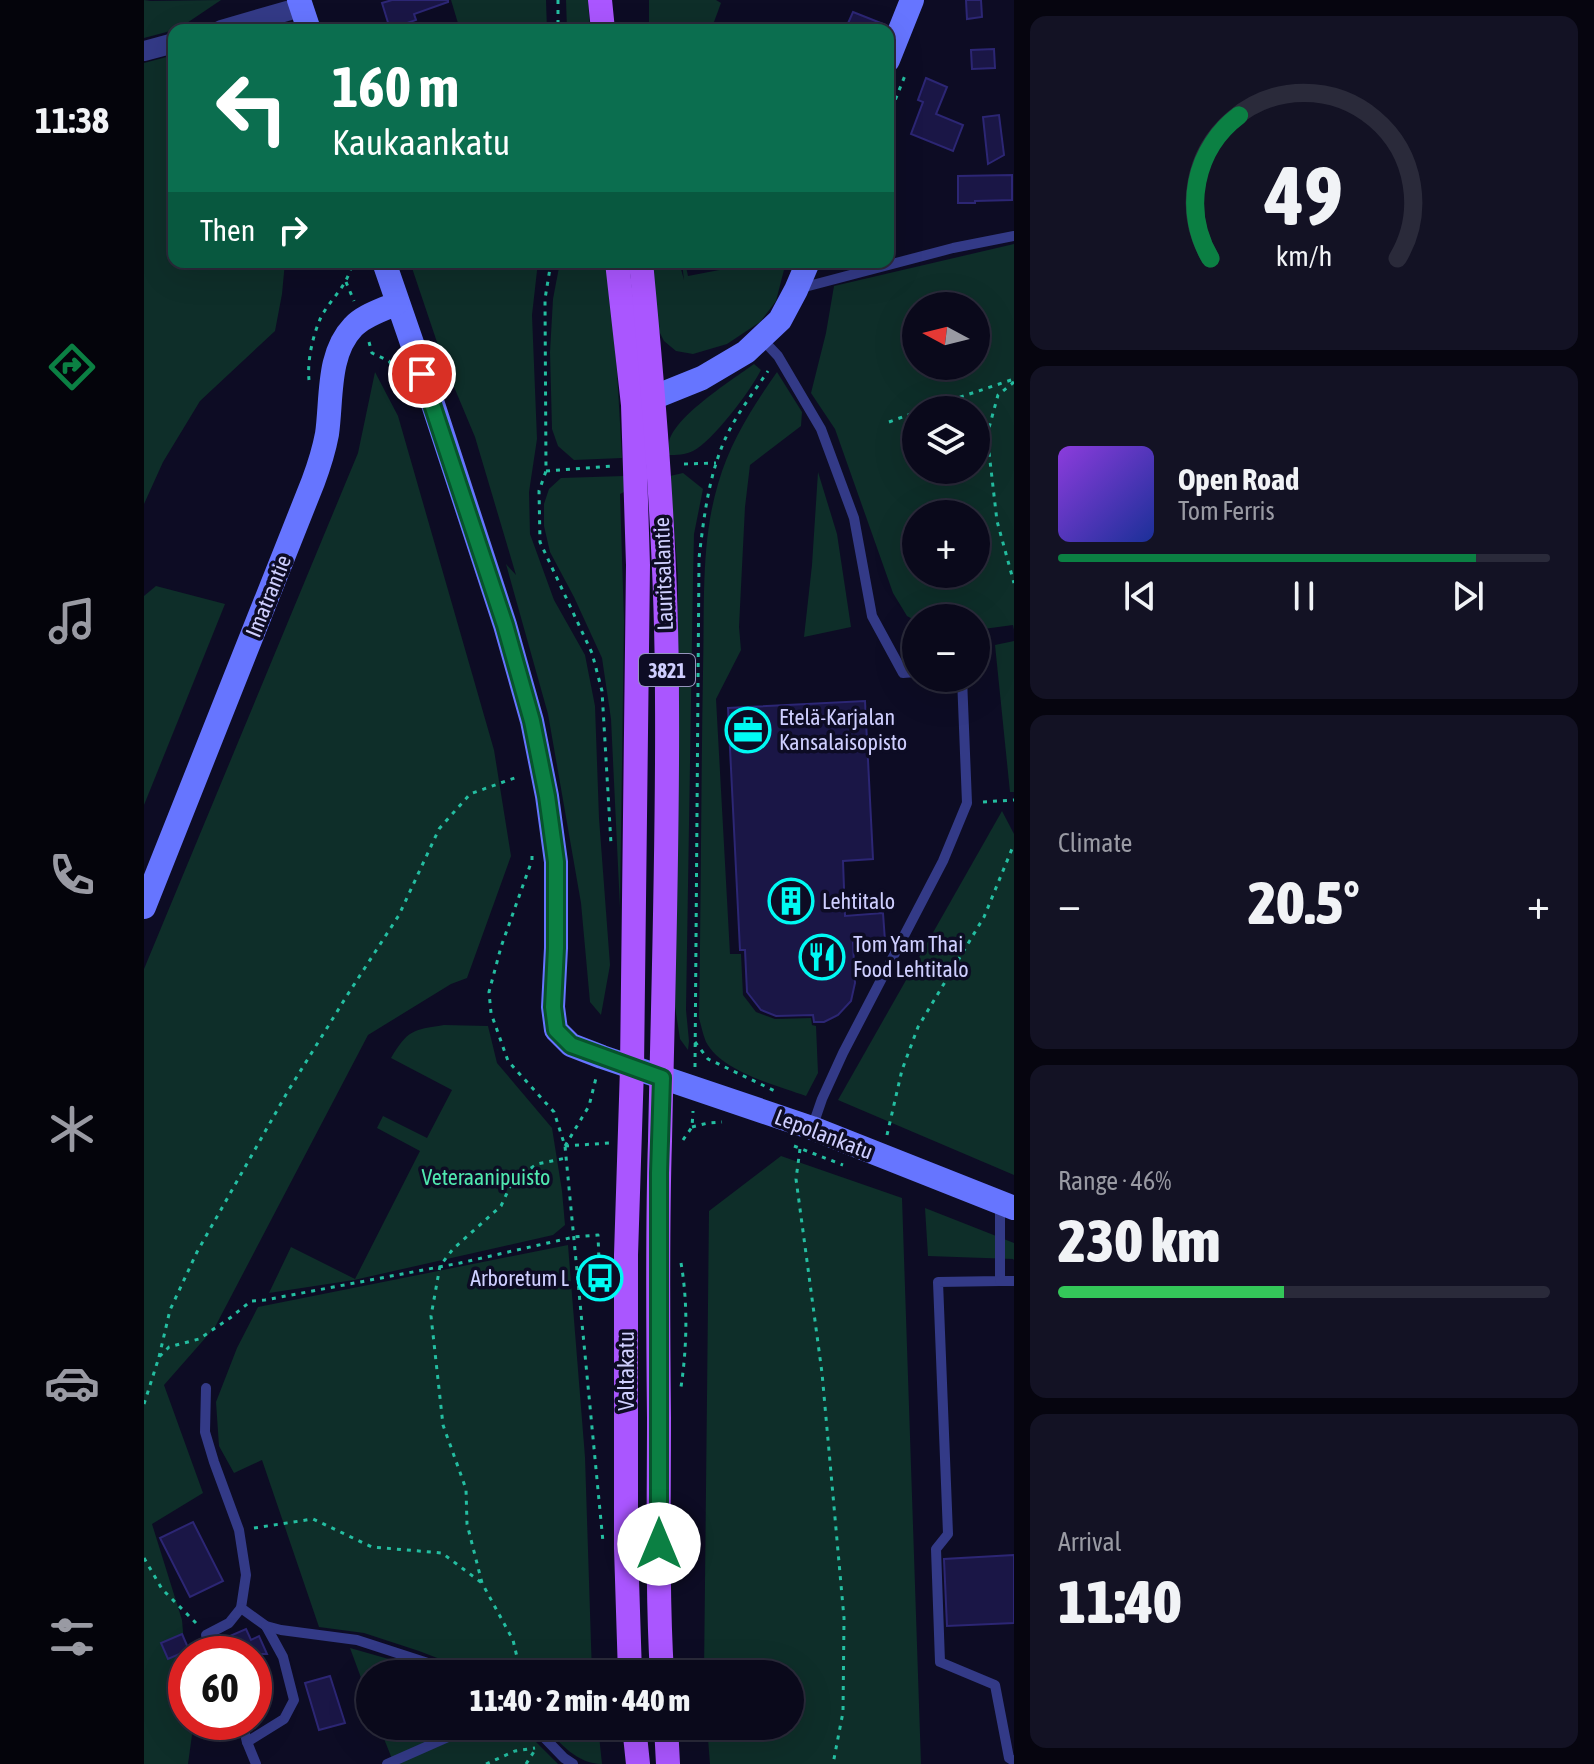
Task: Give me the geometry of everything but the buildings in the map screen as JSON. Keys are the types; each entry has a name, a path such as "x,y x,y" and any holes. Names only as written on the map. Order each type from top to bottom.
{"main road":[{"path":"600,0 602,24"},
{"name":"Lauritsalantie","path":"618,268 642,402 658,450 667,700 662,1078"},
{"name":"Lauritsalantie","path":"632,1068 637,509 642,402 641,268"},
{"name":"Valtakatu","path":"630,1660 626,1548 626,1255 632,1068"},
{"name":"Valtakatu","path":"662,1078 658,1333 662,1660"},
{"path":"635,1740 638,1764"},
{"path":"667,1740 668,1764"}],"street":[{"path":"894,45 912,0"},
{"path":"248,24 303,12"},
{"path":"144,51 168,45"},
{"path":"386,268 397,303"},
{"path":"642,402 702,378 746,352 780,320 805,268"},
{"name":"Imatrantie","path":"144,907 321,459 335,363 341,344 352,327 362,319 397,303"},
{"name":"Lepolankatu","path":"397,303 505,625 532,721 556,862 553,1007 556,1030 571,1045 695,1088 806,1139 880,1155 1007,1205"}],"lane":[{"path":"894,264 1014,236"},
{"path":"796,290 878,268"},
{"path":"761,338 778,356 821,429 854,518 872,616 902,671"},
{"path":"806,1139 843,1053 943,861 967,803 963,692"},
{"path":"1000,1281 1007,1205"},
{"path":"1014,1281 938,1282 948,1534 936,1549 940,1662 995,1685 1009,1758 1014,1761"},
{"path":"206,1388 205,1432 239,1530 246,1575 241,1608 229,1623 206,1635"},
{"path":"241,1608 266,1626 357,1640 419,1660"},
{"path":"256,1764 247,1742 284,1719 294,1700 283,1657 266,1626"},
{"path":"387,1764 441,1740"},
{"path":"546,1740 573,1764"}],"path":[{"path":"558,0 558,24"},
{"path":"350,268 346,282 372,353 389,361 400,379"},
{"path":"550,268 545,299 546,471 539,491 540,542 592,653 602,691 611,845"},
{"path":"682,1141 692,1127 695,1088 699,558 706,505 727,434 778,356"},
{"path":"965,396 1014,380"},
{"path":"1014,380 998,395 987,435 997,521 1014,583"},
{"path":"889,422 902,417"},
{"path":"684,464 717,463"},
{"path":"546,471 618,466"},
{"path":"144,1404 170,1310 197,1252 288,1091 399,915 439,829 470,794 520,776 518,765"},
{"path":"967,803 1014,800"},
{"path":"880,1155 902,1070 918,1027 984,917 1014,844"},
{"path":"531,846 532,860 501,947 489,992 491,1013 508,1061 554,1112 565,1146 603,1547"},
{"path":"565,1146 589,1106 602,1057"},
{"path":"692,1127 708,1123 731,1124"},
{"path":"790,1145 806,1139"},
{"path":"806,1139 843,1165"},
{"path":"806,1139 796,1179 822,1373 844,1618 843,1712 833,1764"},
{"path":"518,1660 513,1640 482,1583 467,1524 466,1489 443,1425 431,1316 440,1266 453,1249 501,1206 513,1180 537,1164 566,1158"},
{"path":"159,1357 169,1347 199,1339 251,1301 440,1266 574,1237 598,1235 600,1286"},
{"path":"681,1261 685,1285 685,1361 681,1390"},
{"path":"239,1530 313,1519 372,1547 442,1553 482,1583"},
{"path":"144,1558 162,1589 206,1635"},
{"path":"486,1764 515,1751 552,1746"},
{"path":"526,1764 536,1748"}],"green space":[{"path":"144,0 221,0 185,24 168,24 168,32 144,38"},
{"path":"451,0 546,0 547,24 458,24"},
{"path":"566,0 588,0 590,24 567,24"},
{"path":"649,0 716,0 721,3 713,24 649,24"},
{"path":"168,57 168,268 284,268 275,331 200,401 163,462 144,504 144,63"},
{"path":"1014,244 1014,630 1013,625 990,628 990,604 902,604 902,608 893,593 835,429 811,393 834,286"},
{"path":"412,268 537,268 532,315 537,439 529,492 530,534 554,600 585,655 595,706 599,818 610,965 601,1015 590,1002 581,903 548,714 506,564 516,575 475,437 444,363"},
{"path":"559,268 608,268 622,458 574,460 558,446 552,429 550,352 553,299"},
{"path":"652,268 681,268 684,280 683,268 686,268 688,276 730,268 784,268 776,301 760,322 727,344 693,354 676,351 664,341 659,331"},
{"path":"754,364 761,370 756,379 711,437 690,452 668,455 673,432 682,421"},
{"path":"375,372 398,416 494,750 511,856 467,978 451,984 368,1035 215,1327 164,1385 203,1493 152,1524 182,1620 183,1636 168,1636 168,1740 191,1740 188,1764 144,1764 144,969 358,453"},
{"path":"777,372 802,412 801,426 750,465 739,627 741,650 716,699 730,954 741,954 743,995 756,1012 775,1019 811,1018 812,1025 816,1026 818,1073 806,1096 751,1076 724,1062 706,1042 699,1018 704,601 708,530 718,484 735,440"},
{"path":"818,472 837,534 851,627 804,637 812,565"},
{"path":"683,473 703,489 694,534 686,1010 688,1050 680,1039 675,1007 678,576 670,476"},
{"path":"624,476 624,492 620,494 624,621 620,908 611,719 602,658 550,552 544,526 544,504 549,489 561,478"},
{"path":"156,586 225,604 144,805 144,596"},
{"path":"1014,641 1014,792 1010,792 995,645"},
{"path":"1002,811 1014,834 1014,1175 838,1100"},
{"name":"Veteraanipuisto","path":"444,1025 488,1026 497,1063 552,1128 565,1225 553,1235 354,1280 269,1293 291,1247 355,1279 420,1151 377,1128 383,1116 427,1138 452,1090 391,1058 412,1033"},
{"path":"781,1156 902,1198 921,1764 710,1764 708,1740 804,1740 804,1660 704,1660 709,1211"},
{"path":"925,1208 1014,1243 1014,1260 928,1256"},
{"path":"568,1245 585,1457 592,1660 442,1660 364,1633 319,1627 262,1460 234,1473 219,1446 216,1402 237,1348 258,1307"},
{"path":"350,1648 392,1660 356,1660 356,1664"},
{"path":"385,1740 534,1740 558,1764 394,1764"},
{"path":"558,1740 599,1740 602,1764 585,1760"}],"place":[{"name":"Etelä-Karjalan Kansalaisopisto","path":"748,730"},
{"name":"Lehtitalo","path":"791,901"},
{"name":"Tom Yam Thai Food Lehtitalo","path":"822,957"},
{"name":"Arboretum L","path":"600,1278"}],"route":[{"path":"422,374 505,625 532,721 556,862 553,1007 556,1030 571,1045 662,1078 659,1544"}]}
